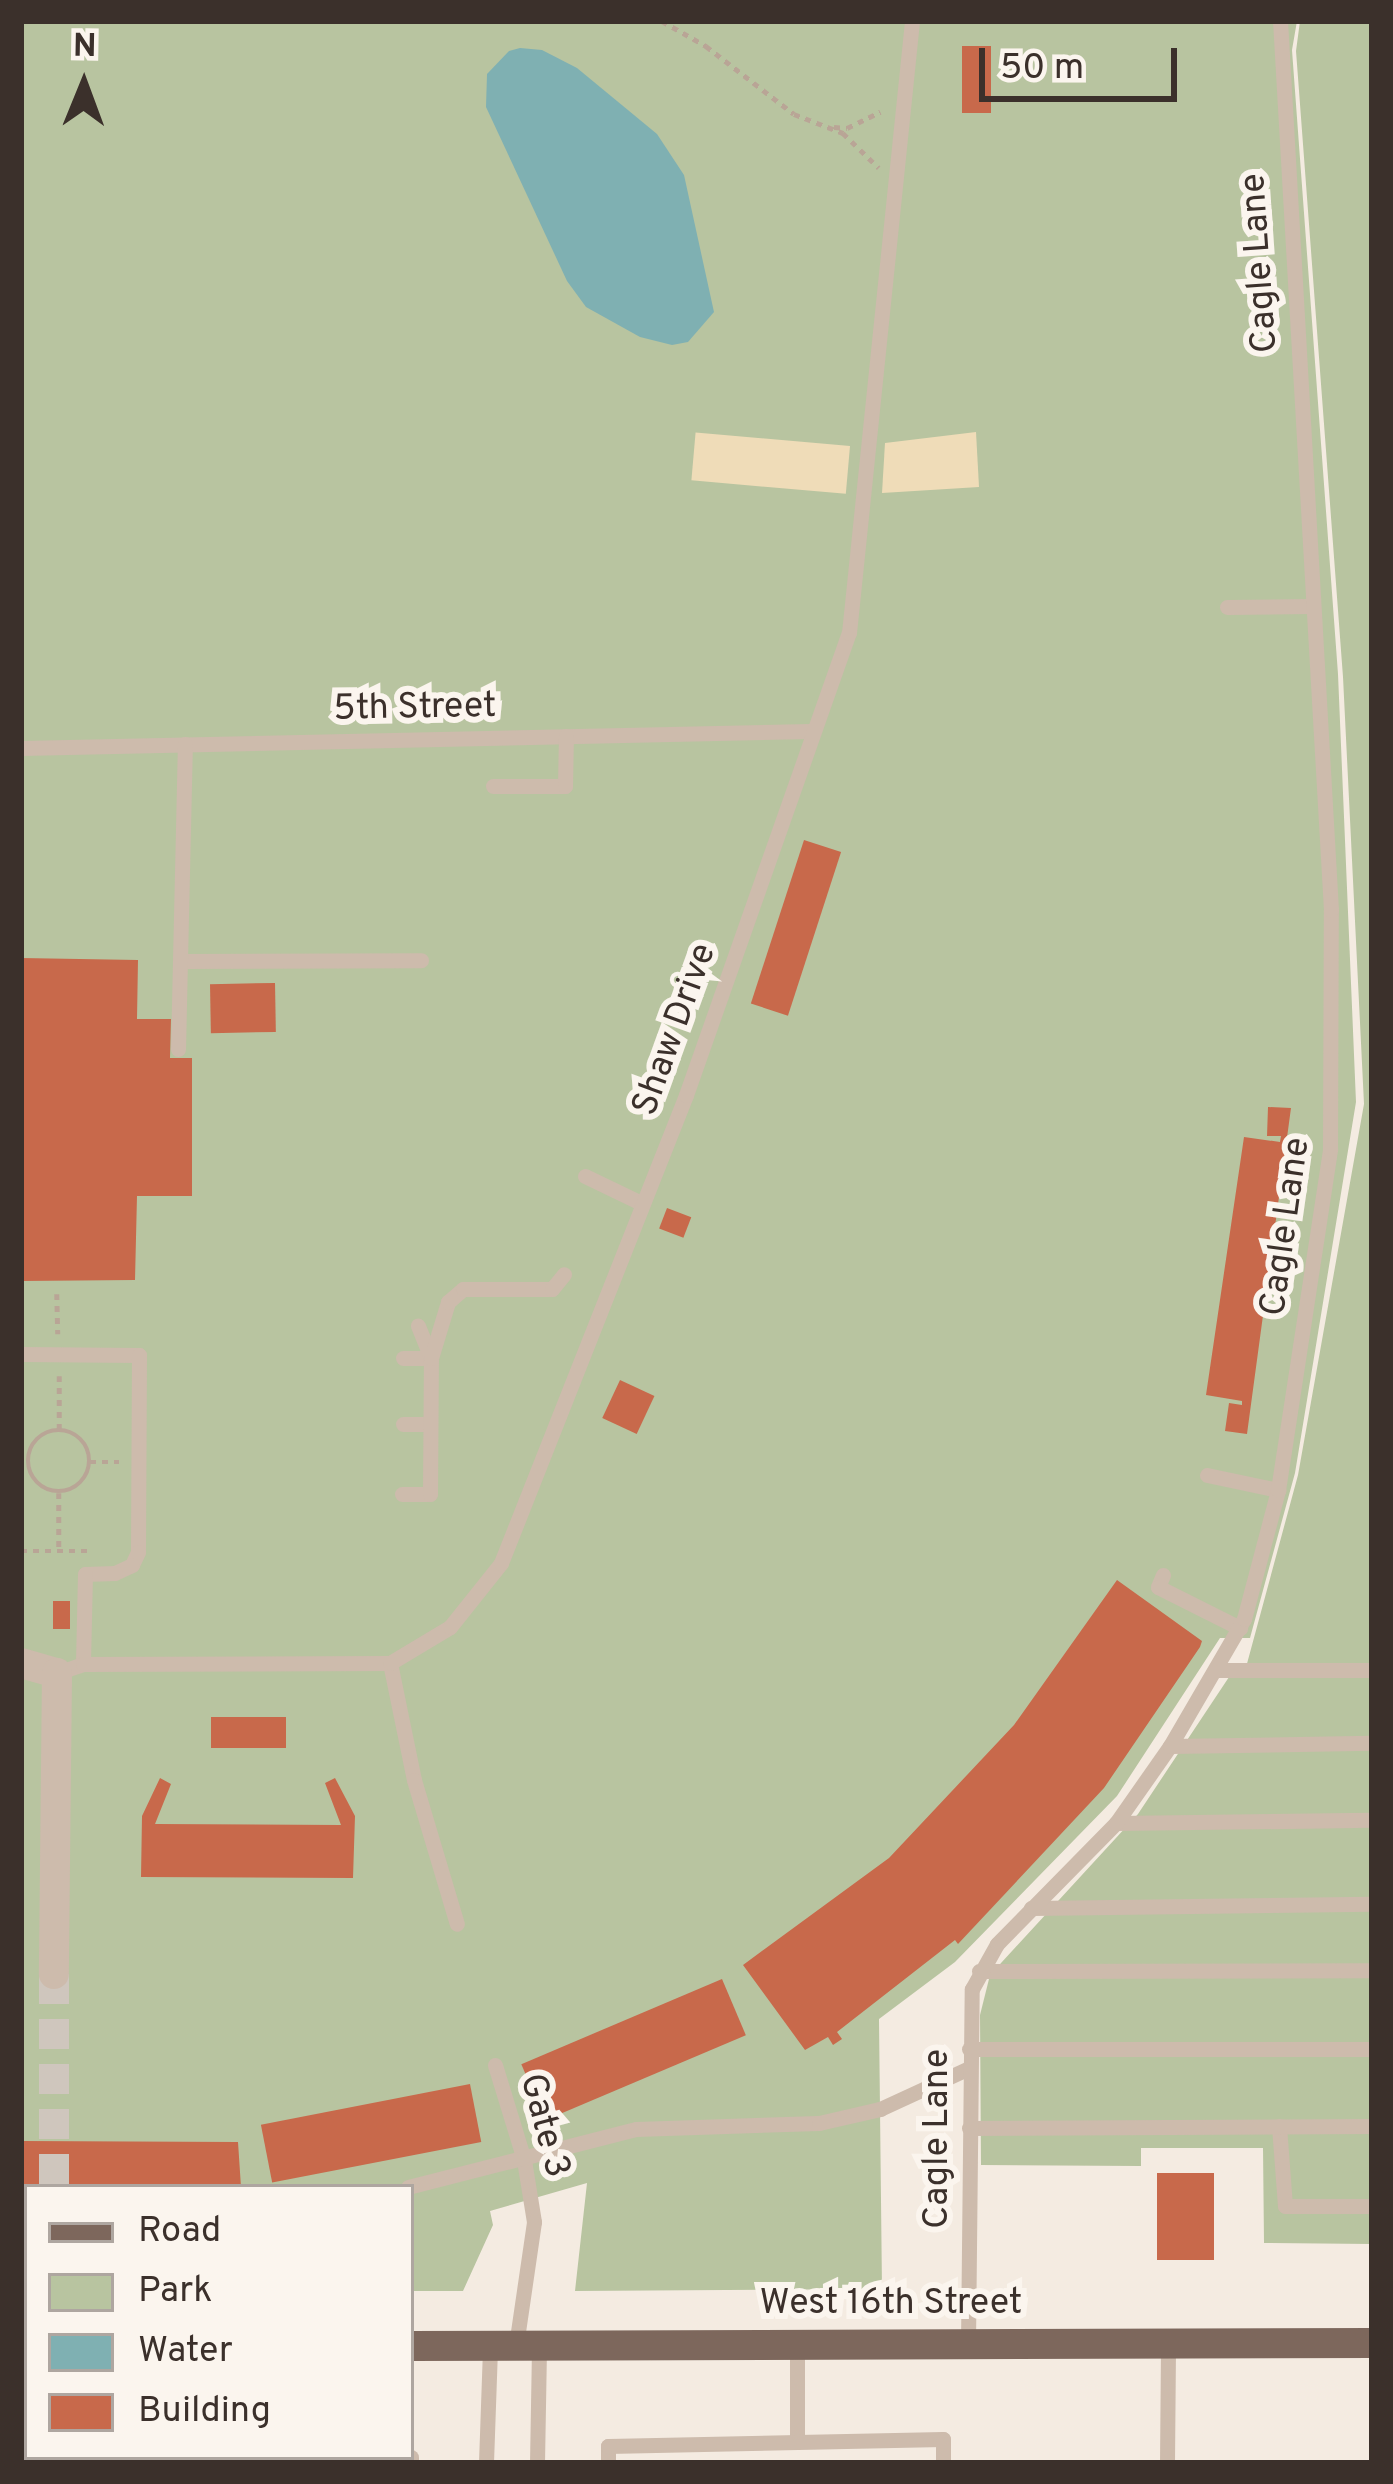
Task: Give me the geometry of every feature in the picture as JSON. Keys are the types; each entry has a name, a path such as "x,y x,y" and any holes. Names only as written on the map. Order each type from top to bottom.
{"main road":[{"name":"West 16th Street","path":"414,2346 1372,2343"}],"street":[{"path":"21,1663 70,1669 54,1973"}],"lane":[{"name":"Shaw Drive","path":"70,1669 390,1663 437,1639 482,1592 501,1563 643,1204 811,731 839,668 852,620 912,21"},
{"name":"Cagle Lane","path":"968,2344 972,1989 979,1971 1031,1908 1116,1822 1169,1746 1240,1628 1278,1490 1331,1120 1331,910 1278,54 1280,21"},
{"path":"1227,607 1312,606"},
{"name":"5th Street","path":"21,748 811,731"},
{"path":"493,787 566,786 566,736"},
{"path":"178,1049 184,961 185,744"},
{"path":"184,961 421,960"},
{"path":"585,1176 643,1204"},
{"path":"402,1494 430,1494 431,1358 448,1302 463,1289 494,1281 552,1289 564,1274"},
{"path":"418,1326 431,1358"},
{"path":"21,1354 139,1355 138,1552 132,1565 115,1573 85,1574 70,1669"},
{"path":"403,1358 431,1358"},
{"path":"403,1424 430,1424"},
{"path":"1207,1475 1278,1490"},
{"path":"1163,1575 1158,1587 1240,1628"},
{"path":"390,1663 413,1780 457,1924"},
{"path":"1216,1670 1372,1670"},
{"path":"1169,1746 1372,1743"},
{"path":"1116,1822 1372,1820"},
{"path":"1031,1908 1372,1904"},
{"path":"979,1971 1372,1970"},
{"path":"969,2049 1372,2049"},
{"name":"Gate 3","path":"495,2065 524,2161 534,2222 515,2346"},
{"path":"414,2186 636,2129 819,2123 880,2109 969,2068"},
{"path":"1280,2126 1285,2206 1372,2206"},
{"path":"969,2128 1372,2126"},
{"path":"1167,2463 1168,2343"},
{"path":"797,2345 797,2442"},
{"path":"487,2463 515,2346"},
{"path":"515,2346 537,2463"},
{"path":"608,2463 608,2446 943,2439 943,2463"}],"path":[{"path":"662,21 720,56 794,114 843,133 879,169 896,171"},
{"path":"827,127 847,128 882,111 903,109"},
{"path":"59,1430 77,1436 90,1462 84,1480 58,1492 34,1480 24,1461 40,1436 59,1430"},
{"path":"90,1462 119,1462"},
{"path":"58,1492 59,1551"},
{"path":"21,1551 105,1551"}],"green space":[{"path":"21,21 1297,21 1292,50 1338,674 1356,1102 1295,1473 1250,1638 1220,1638 1117,1796 955,1962 879,2019 882,2289 575,2291 587,2183 490,2211 493,2225 463,2291 414,2291 414,2184 24,2184 21,2279"},
{"path":"1300,21 1372,21 1372,2244 1264,2243 1263,2148 1141,2148 1141,2166 981,2165 980,2015 990,1975 1138,1814 1233,1671 1245,1671 1298,1475 1364,1104 1343,677 1296,51"}],"sand":[{"path":"696,432 850,446 846,494 691,480"},
{"path":"976,432 979,487 882,493 885,443"}],"water":[{"path":"542,50 577,68 657,134 684,175 714,312 688,342 672,345 640,337 586,307 567,281 486,107 487,74 509,51"}],"building":[{"path":"962,46 991,46 991,113 962,113"},
{"path":"804,840 841,852 788,1016 751,1004"},
{"path":"21,958 138,960 137,1019 171,1019 170,1058 192,1058 192,1196 137,1196 135,1280 21,1281"},
{"path":"275,983 276,1032 211,1033 210,984"},
{"path":"1268,1107 1291,1108 1247,1434 1225,1431 1229,1403 1242,1405 1242,1401 1206,1395 1244,1137 1280,1142 1281,1136 1267,1136"},
{"path":"667,1208 691,1217 683,1238 659,1229"},
{"path":"620,1380 654,1396 637,1434 602,1418"},
{"path":"1117,1580 1202,1641 1200,1647 1104,1788 958,1944 955,1940 837,2032 842,2039 833,2045 828,2037 805,2050 743,1965 889,1858 1014,1725"},
{"path":"53,1601 70,1601 70,1629 53,1629"},
{"path":"211,1717 286,1717 286,1748 211,1748"},
{"path":"160,1778 171,1784 155,1824 341,1825 325,1783 335,1778 355,1816 353,1878 141,1877 142,1816"},
{"path":"722,1979 746,2035 545,2120 521,2064"},
{"path":"470,2084 481,2142 272,2183 261,2125"},
{"path":"21,2141 238,2142 241,2184 24,2184 21,2247"},
{"path":"1157,2173 1214,2173 1214,2260 1157,2260"}],"tunnel":[{"path":"54,1974 54,2184"}]}
